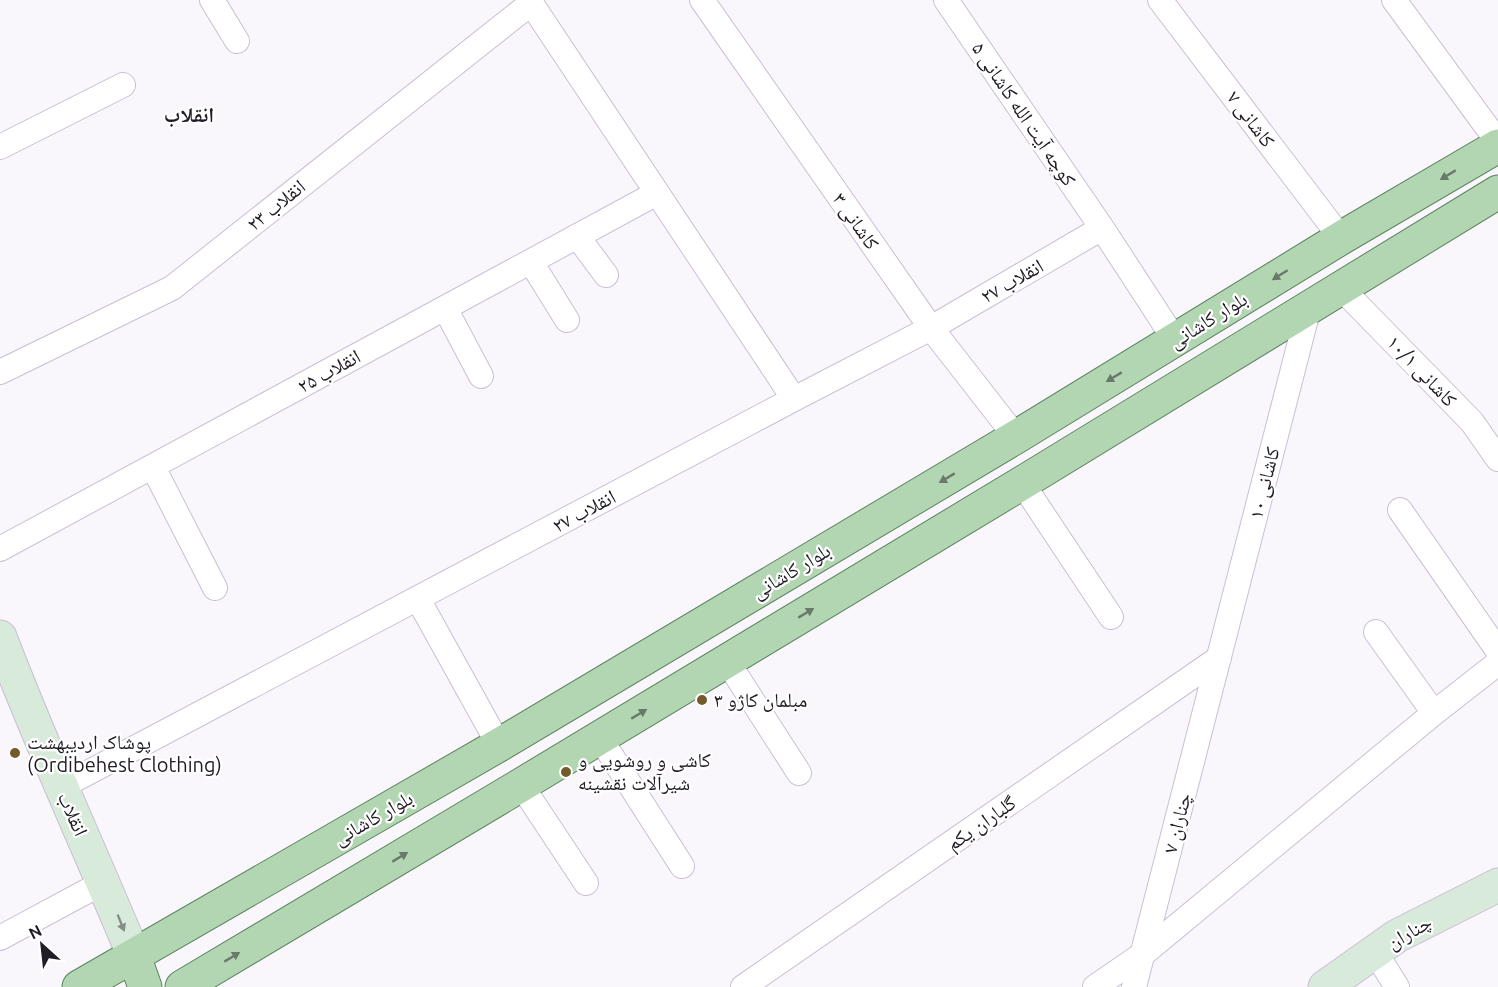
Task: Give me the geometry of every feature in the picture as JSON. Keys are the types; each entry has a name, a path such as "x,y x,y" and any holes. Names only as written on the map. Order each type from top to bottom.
{"main road":[{"name":"بلوار کاشانی","path":"79,987 499,746 1016,437 1498,144"},
{"path":"182,987 600,738 1498,192"},
{"path":"134,956 145,987"}],"street":[{"path":"212,0 237,41"},
{"name":"۳ کاشانی","path":"702,0 931,328 1016,437"},
{"name":"کوچه آیت الله کاشانی ۵","path":"946,0 1102,228 1175,340"},
{"name":"۷ کاشانی","path":"1160,0 1341,238"},
{"path":"1394,0 1498,144"},
{"path":"530,2 794,399"},
{"name":"انقلاب ۲۳","path":"0,372 172,288 530,2"},
{"path":"0,147 123,85"},
{"name":"انقلاب ۲۵","path":"0,549 657,193"},
{"name":"انقلاب ۲۷","path":"61,787 931,328 1102,228"},
{"path":"577,237 606,275"},
{"path":"531,262 567,320"},
{"name":"۱۰/۱ کاشانی","path":"1341,288 1472,422 1498,459"},
{"name":"۱۰ کاشانی","path":"1219,658 1310,307"},
{"path":"445,308 481,376"},
{"path":"153,466 215,588"},
{"path":"1022,483 1111,617"},
{"path":"1400,510 1498,651"},
{"path":"418,599 499,746"},
{"path":"1376,632 1434,713"},
{"name":"انقلاب","path":"0,637 10,693 61,787 104,882 134,956"},
{"name":"چناران ۷","path":"1134,987 1219,658"},
{"name":"گلباران یکم","path":"743,987 1219,658"},
{"path":"727,661 800,773"},
{"path":"1095,987 1143,954 1434,713 1498,663"},
{"path":"600,738 682,866"},
{"path":"520,785 586,883"},
{"path":"0,938 104,882"},
{"name":"چناران","path":"1325,987 1397,936 1498,886"},
{"path":"1375,952 1397,987"}],"place":[{"name":"مبلمان کاژو ۳","path":"702,700"},
{"name":"پوشاک اردیبهشت (Ordibehest Clothing)","path":"15,753"},
{"name":"کاشی و روشویی و شیرآلات نقشینه","path":"566,772"}],"district":[{"name":"انقلاب","path":"189,115"}]}
